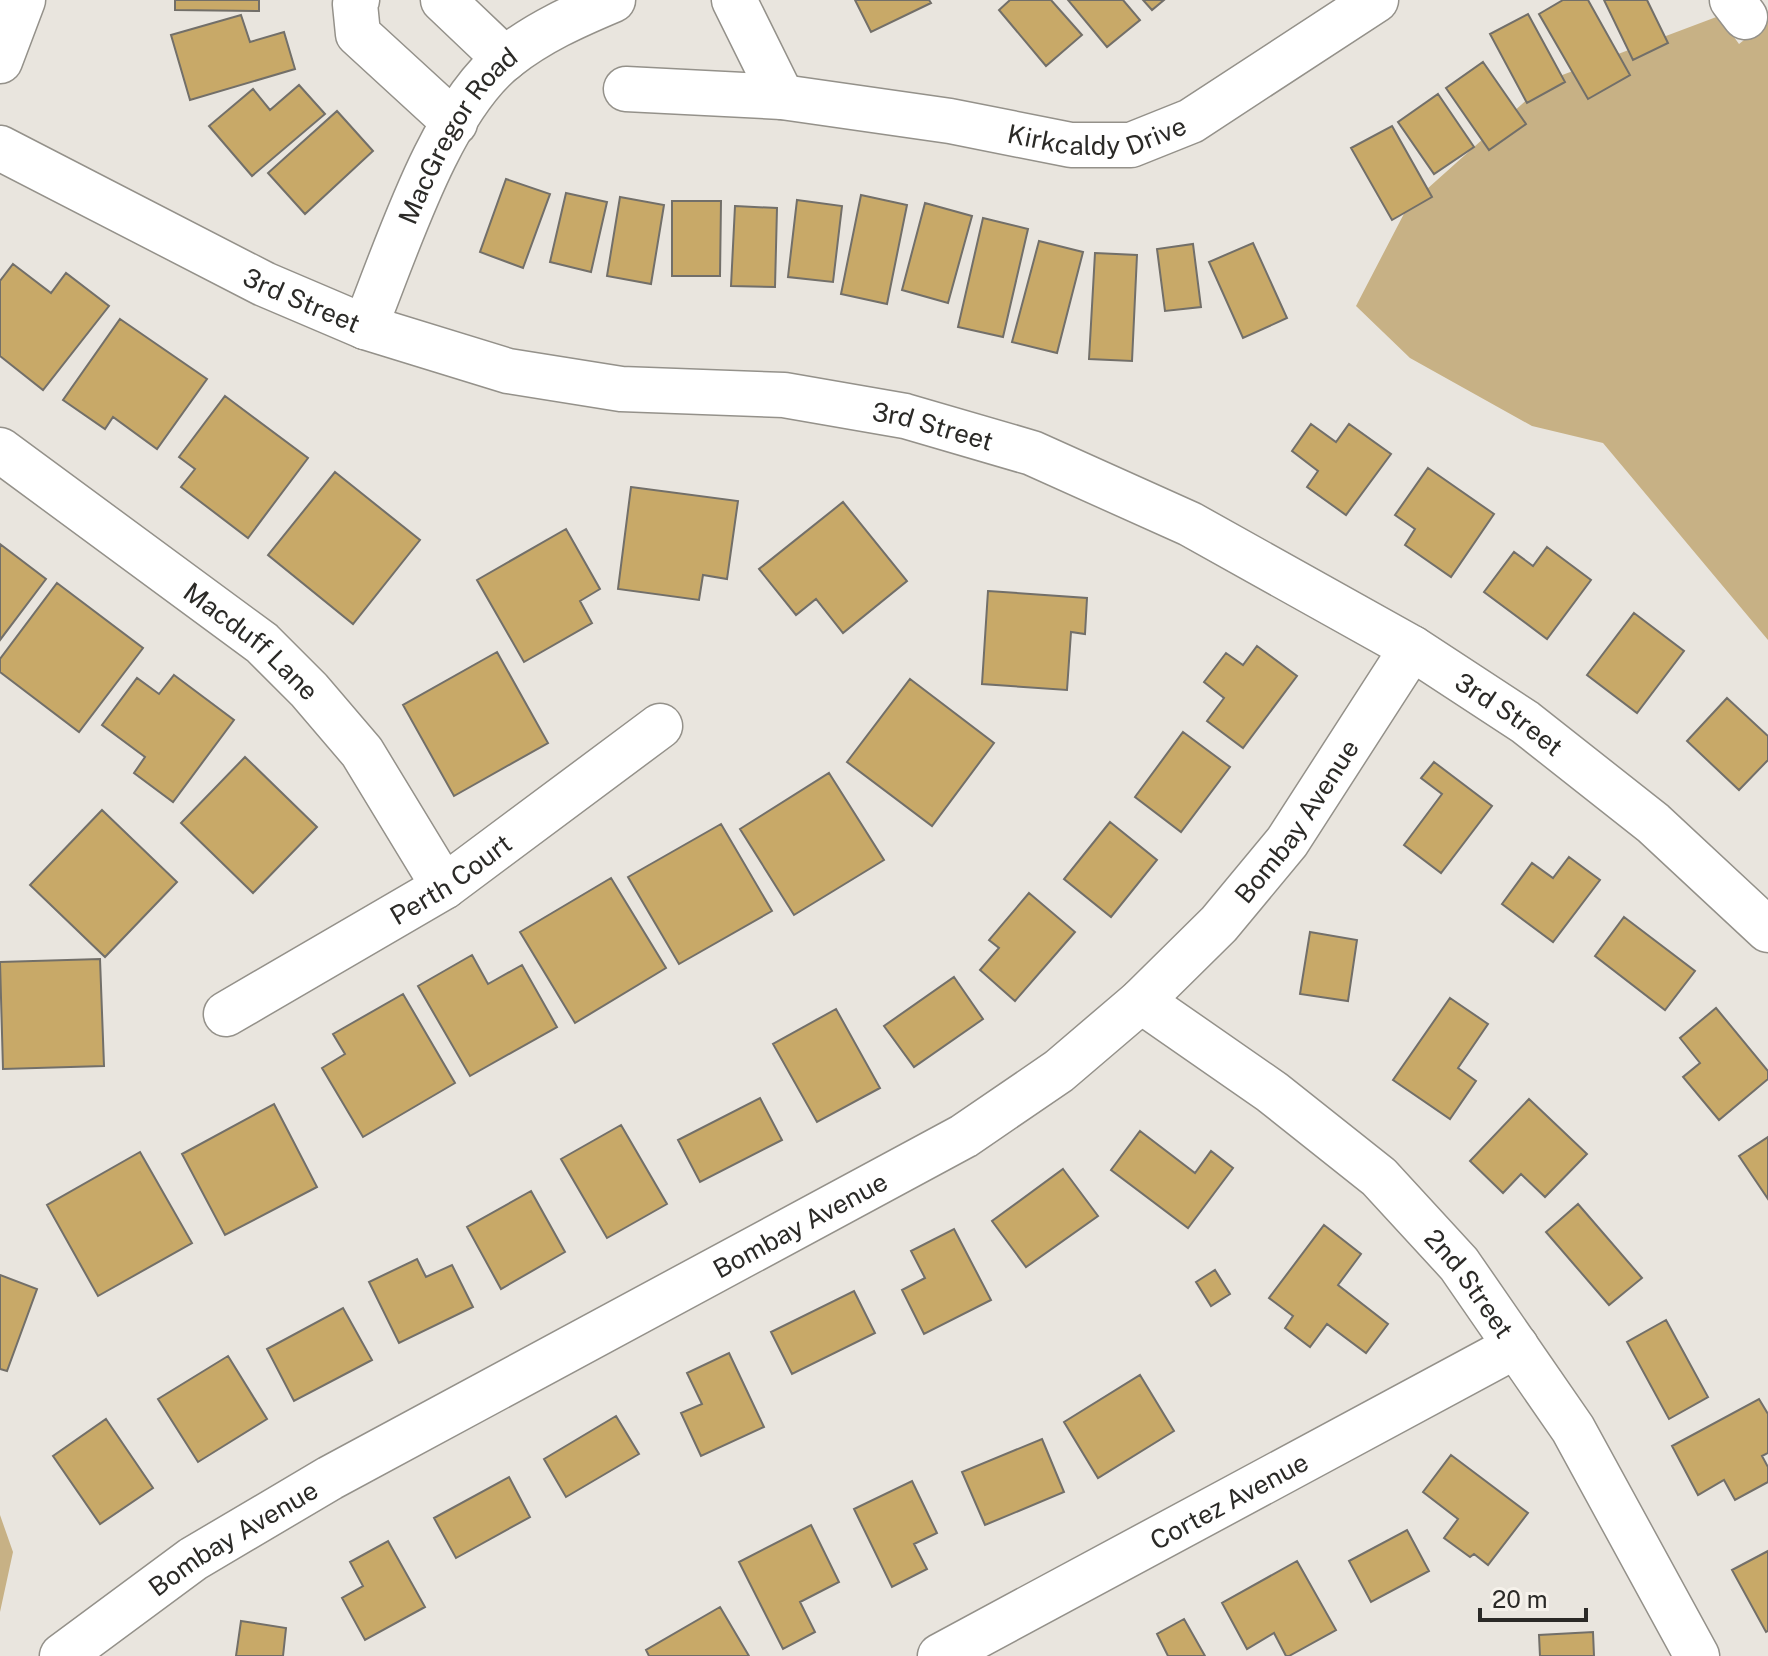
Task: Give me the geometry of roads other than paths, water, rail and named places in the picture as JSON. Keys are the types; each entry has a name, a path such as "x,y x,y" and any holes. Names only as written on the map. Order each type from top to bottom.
{"street":[{"path":"0,61 23,0"},
{"path":"357,0 358,34 455,123"},
{"path":"443,0 505,59"},
{"name":"MacGregor Road","path":"365,327 430,165 477,86 505,59 551,27 613,0"},
{"path":"734,0 782,97"},
{"name":"Kirkcaldy Drive","path":"626,89 782,97 950,121 1071,145 1131,145 1191,121 1376,0"},
{"name":"3rd Street","path":"0,148 264,284 365,327 508,371 621,389 784,395 905,416 1032,453 1190,524 1412,648 1525,722 1653,823 1768,930"},
{"name":"Macduff Lane","path":"0,450 262,643 309,690 362,752 444,887"},
{"name":"Bombay Avenue","path":"76,1652 193,1559 330,1478 964,1136 1059,1071 1141,1001 1219,924 1287,842 1412,648"},
{"name":"Perth Court","path":"226,1014 444,887 660,726"},
{"name":"2nd Street","path":"1141,1001 1272,1092 1379,1177 1459,1264 1573,1429 1697,1656"},
{"name":"Cortez Avenue","path":"940,1656 1516,1346"}]}
